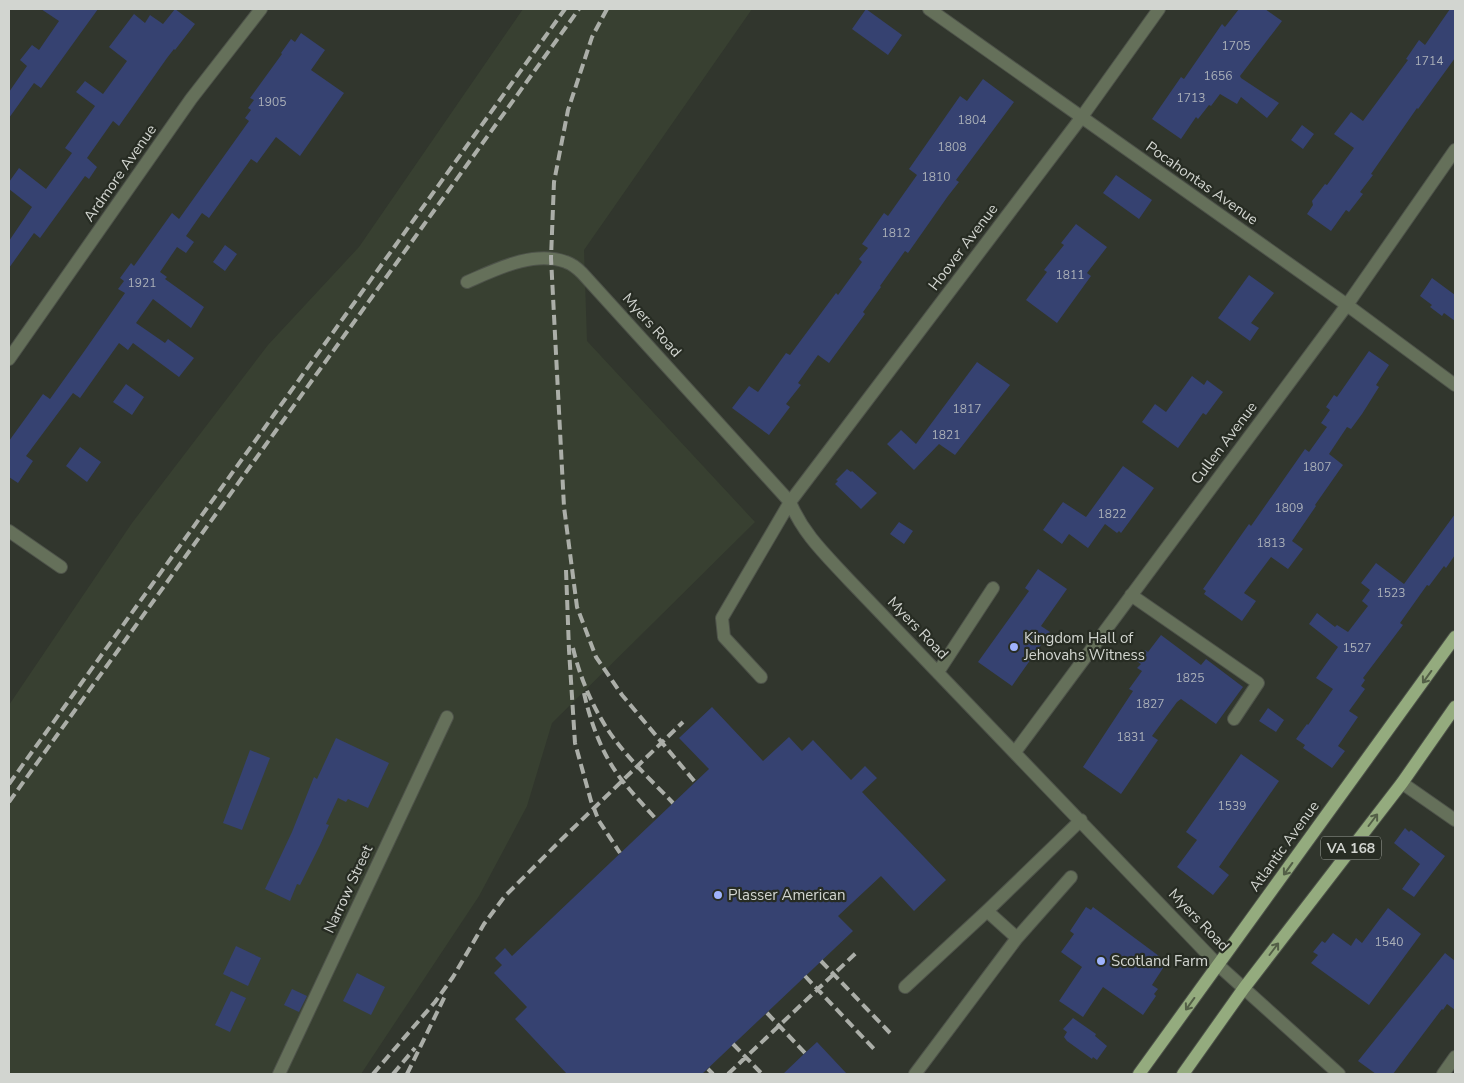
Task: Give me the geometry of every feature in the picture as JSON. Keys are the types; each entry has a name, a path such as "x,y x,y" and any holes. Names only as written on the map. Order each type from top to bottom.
{"main road":[{"name":"Atlantic Avenue","path":"1139,1074 1455,637"},
{"name":"VA 168","path":"1183,1074 1244,988 1402,783 1455,707"}],"street":[{"name":"Ardmore Avenue","path":"9,359 191,99 261,9"},
{"name":"Pocahontas Avenue","path":"929,9 1347,304 1455,385"},
{"name":"Hoover Avenue","path":"761,677 724,637 722,618 790,502 1082,118 1159,9"},
{"name":"Cullen Avenue","path":"1015,752 1347,304 1455,150"},
{"name":"Myers Road","path":"467,282 505,266 537,259 551,258 568,262 582,273 790,502 797,519 806,533 849,580 1218,964 1339,1074"},
{"path":"9,531 61,567"},
{"path":"938,672 993,588"},
{"path":"1131,595 1258,684 1234,719"},
{"name":"Narrow Street","path":"279,1074 447,717"},
{"path":"1402,783 1455,820"},
{"path":"905,988 1081,820"},
{"path":"914,1074 1017,938 1071,877"},
{"path":"987,911 1017,938"},
{"path":"1443,1074 1455,1057"}],"shaded area":[{"path":"523,9 752,9 584,250 587,341 755,522 552,723 527,806 479,896 361,1074 9,1074 9,705 132,523 268,345 359,247"}],"building":[{"path":"41,9 98,9 41,88 34,83 9,118 9,92 27,66 20,60 32,45 39,50 59,21"},
{"path":"175,9 195,24 167,58 119,126 113,121 87,158 97,167 89,179 85,176 40,238 34,233 9,268 9,241 32,207 9,189 9,182 19,168 46,189 72,153 65,148 95,106 76,92 85,81 103,94 127,61 109,47 134,14 145,23 150,15 163,24"},
{"path":"866,9 902,35 888,55 852,29"},
{"path":"1239,9 1265,9 1282,21 1240,76 1279,103 1267,118 1241,97 1237,104 1220,94 1198,119 1196,117 1181,139 1152,119 1181,77 1184,79 1222,24 1225,27"},
{"path":"1450,9 1455,9 1455,58 1371,174 1373,175 1360,192 1363,194 1349,212 1346,210 1331,231 1307,214 1313,205 1312,201 1325,184 1327,185 1354,148 1334,134 1351,112 1363,121 1408,60 1406,59 1419,40 1425,45"},
{"path":"301,33 325,50 311,70 344,93 300,156 276,137 257,163 251,159 209,218 202,213 186,236 194,242 186,253 177,247 160,272 167,277 165,279 204,307 191,328 153,299 136,323 165,343 168,339 194,358 179,377 133,343 128,350 119,343 80,398 73,393 26,456 33,461 18,483 9,477 9,441 43,394 50,399 125,293 118,289 124,281 120,278 131,263 134,266 172,213 179,219 249,121 245,118 251,110 248,108 254,100 250,98 291,39 295,42"},
{"path":"983,79 1014,102 956,180 959,182 908,253 905,251 880,286 863,312 865,314 829,363 818,355 798,383 801,385 786,404 790,407 769,435 732,408 749,386 758,392 786,353 790,355 836,293 838,295 862,262 859,259 868,248 862,244 884,213 888,216 917,175 909,169 960,96 967,101"},
{"path":"1302,125 1314,134 1303,149 1291,140"},
{"path":"1116,175 1152,200 1139,219 1103,193"},
{"path":"1076,224 1107,247 1087,273 1091,276 1057,323 1026,300 1047,272 1044,270 1064,245 1061,243"},
{"path":"225,245 237,254 225,271 213,262"},
{"path":"1249,275 1274,293 1251,323 1259,328 1250,341 1218,318"},
{"path":"1432,278 1455,295 1455,321 1444,313 1442,316 1420,296"},
{"path":"1369,351 1389,365 1376,385 1379,387 1362,414 1351,429 1347,427 1329,454 1343,465 1292,541 1303,549 1288,569 1271,557 1244,593 1256,601 1242,621 1204,594 1206,591 1203,589 1249,524 1251,526 1305,449 1309,452 1327,427 1321,423 1330,410 1326,407 1334,395 1337,397"},
{"path":"977,362 1010,385 955,455 939,444 914,470 887,444 901,430 916,444"},
{"path":"1192,376 1204,385 1207,380 1223,392 1206,415 1203,413 1178,448 1142,422 1155,404 1166,412"},
{"path":"126,384 144,397 132,415 113,402"},
{"path":"80,447 101,462 87,482 66,466"},
{"path":"1123,466 1154,488 1121,533 1119,531 1117,533 1105,524 1088,548 1069,534 1062,544 1043,530 1063,502 1086,517"},
{"path":"847,469 852,471 877,493 861,509 835,484 838,481 836,480"},
{"path":"1455,514 1455,555 1446,568 1444,566 1429,586 1427,585 1400,623 1403,625 1363,678 1365,680 1361,686 1365,689 1349,711 1358,717 1338,746 1345,751 1332,768 1303,748 1305,745 1296,739 1333,689 1316,678 1338,647 1309,624 1317,613 1335,627 1337,625 1348,632 1368,606 1362,601 1370,590 1361,583 1376,563 1404,584"},
{"path":"899,522 913,531 904,544 890,534"},
{"name":"Kingdom Hall of Jehovahs Witness","path":"1038,569 1067,589 1041,626 1050,632 1012,686 978,662 1029,591 1025,588"},
{"path":"1161,635 1201,665 1206,659 1243,687 1216,724 1181,699 1177,702 1152,736 1158,740 1121,794 1083,767 1133,691 1129,689 1142,671 1137,668 1141,664 1137,661 1145,650 1148,652"},
{"name":"Plasser American","path":"712,707 763,761 789,737 802,751 813,740 851,780 865,766 877,778 862,792 946,880 914,911 881,876 838,916 853,931 702,1074 567,1074 515,1019 527,1007 494,973 502,965 495,958 505,948 512,956 709,769 679,738"},
{"path":"1268,708 1284,720 1276,732 1259,721"},
{"path":"336,738 389,763 368,808 348,799 346,802 338,798 326,824 329,825 320,845 300,885 297,884 290,901 265,889 292,832 314,777 317,779"},
{"path":"250,750 270,758 242,830 223,823"},
{"path":"1241,754 1279,781 1219,867 1229,875 1213,895 1177,867 1197,840 1186,832"},
{"path":"1405,828 1409,832 1411,830 1445,856 1414,897 1402,889 1420,864 1394,843"},
{"name":"Scotland Farm","path":"1086,907 1091,910 1093,907 1167,962 1152,985 1158,989 1154,994 1156,996 1143,1015 1103,987 1083,1017 1059,1001 1082,967 1061,952 1074,934 1070,931"},
{"path":"1388,908 1421,934 1369,1005 1311,963 1318,955 1313,952 1322,941 1325,943 1333,933 1351,946 1356,938 1362,943"},
{"path":"236,946 261,958 248,986 223,974"},
{"path":"1445,953 1455,961 1455,1010 1447,1004 1442,1009 1393,1074 1376,1074 1358,1061"},
{"path":"357,973 385,987 371,1015 343,1001"},
{"path":"292,989 307,996 299,1012 284,1005"},
{"path":"231,991 246,998 230,1032 215,1025"},
{"path":"1073,1018 1096,1034 1095,1036 1107,1046 1097,1060 1093,1057 1092,1059 1064,1037 1067,1032 1063,1029"},
{"path":"817,1042 847,1074 783,1074 805,1053"}],"railway":[{"path":"9,784 565,9"},
{"path":"9,802 579,9"},
{"path":"607,9 592,37 568,110 554,182 551,258 564,507 577,607 596,657 622,695 695,782"},
{"path":"566,570 575,743 591,801 599,821 620,853"},
{"path":"573,648 588,692 610,733 632,761 673,803"},
{"path":"584,693 590,717 611,764 625,784 656,819"},
{"path":"373,1074 435,1002 453,977 484,924 505,896 683,722"},
{"path":"728,1074 856,953"},
{"path":"821,961 890,1033"},
{"path":"805,976 874,1049"},
{"path":"407,1074 445,996"},
{"path":"767,1013 805,1053"},
{"path":"733,1044 762,1074"},
{"path":"393,1074 415,1048"},
{"path":"708,1069 713,1074"}],"place":[{"name":"Kingdom Hall of Jehovahs Witness","path":"1014,647"},
{"name":"Plasser American","path":"718,895"},
{"name":"Scotland Farm","path":"1101,961"}]}
